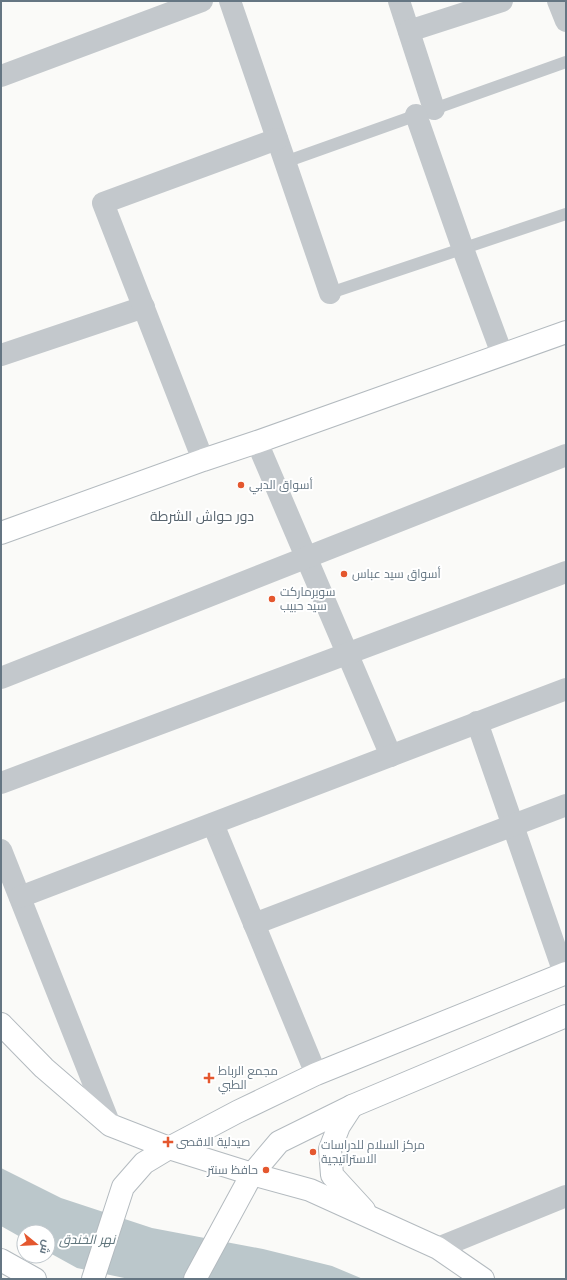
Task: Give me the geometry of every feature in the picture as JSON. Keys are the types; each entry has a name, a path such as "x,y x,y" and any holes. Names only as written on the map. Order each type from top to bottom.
{"main road":[{"path":"1,534 203,460 566,332"},
{"path":"93,1279 123,1187 144,1164 169,1148 237,1112 316,1074 565,973"},
{"path":"196,1279 252,1174 279,1142 352,1106 566,1016"},
{"path":"1,1024 44,1068 110,1125 169,1148 252,1174 310,1190 438,1248 483,1279"},
{"path":"352,1106 339,1126 330,1149 332,1175 344,1190 372,1219"},
{"path":"1,1260 35,1279"}],"street":[{"path":"1,76 202,1"},
{"path":"230,1 330,293"},
{"path":"399,1 409,31 425,112 463,249 502,354"},
{"path":"409,31 502,1"},
{"path":"558,1 566,21"},
{"path":"203,460 103,202 277,139"},
{"path":"1,355 144,307"},
{"path":"257,442 391,756"},
{"path":"1,678 566,455"},
{"path":"1,784 566,572"},
{"path":"20,898 566,689"},
{"path":"477,722 565,973"},
{"path":"254,924 566,805"},
{"path":"213,824 316,1074"},
{"path":"1,850 110,1125"},
{"path":"438,1248 566,1196"}],"lane":[{"path":"285,162 566,62"},
{"path":"330,293 566,214"}],"water":[{"name":"نهر الخندق","path":"1,1168 61,1198 152,1228 263,1249 332,1266 363,1279 129,1279 77,1268 56,1256 56,1224 16,1224 16,1234 1,1226"}],"place":[{"name":"أسواق الدبي","path":"241,485"},
{"name":"أسواق سيد عباس","path":"344,574"},
{"name":"سوبرماركت سيد حبيب","path":"272,599"},
{"name":"مجمع الرباط الطبي","path":"209,1078"},
{"name":"صيدلية الاقصى","path":"168,1142"},
{"name":"مركز السلام للدراسات الاستراتيجية","path":"313,1152"},
{"name":"حافظ سنتر","path":"266,1170"}],"district":[{"name":"دور حواش الشرطة","path":"202,516"}]}
